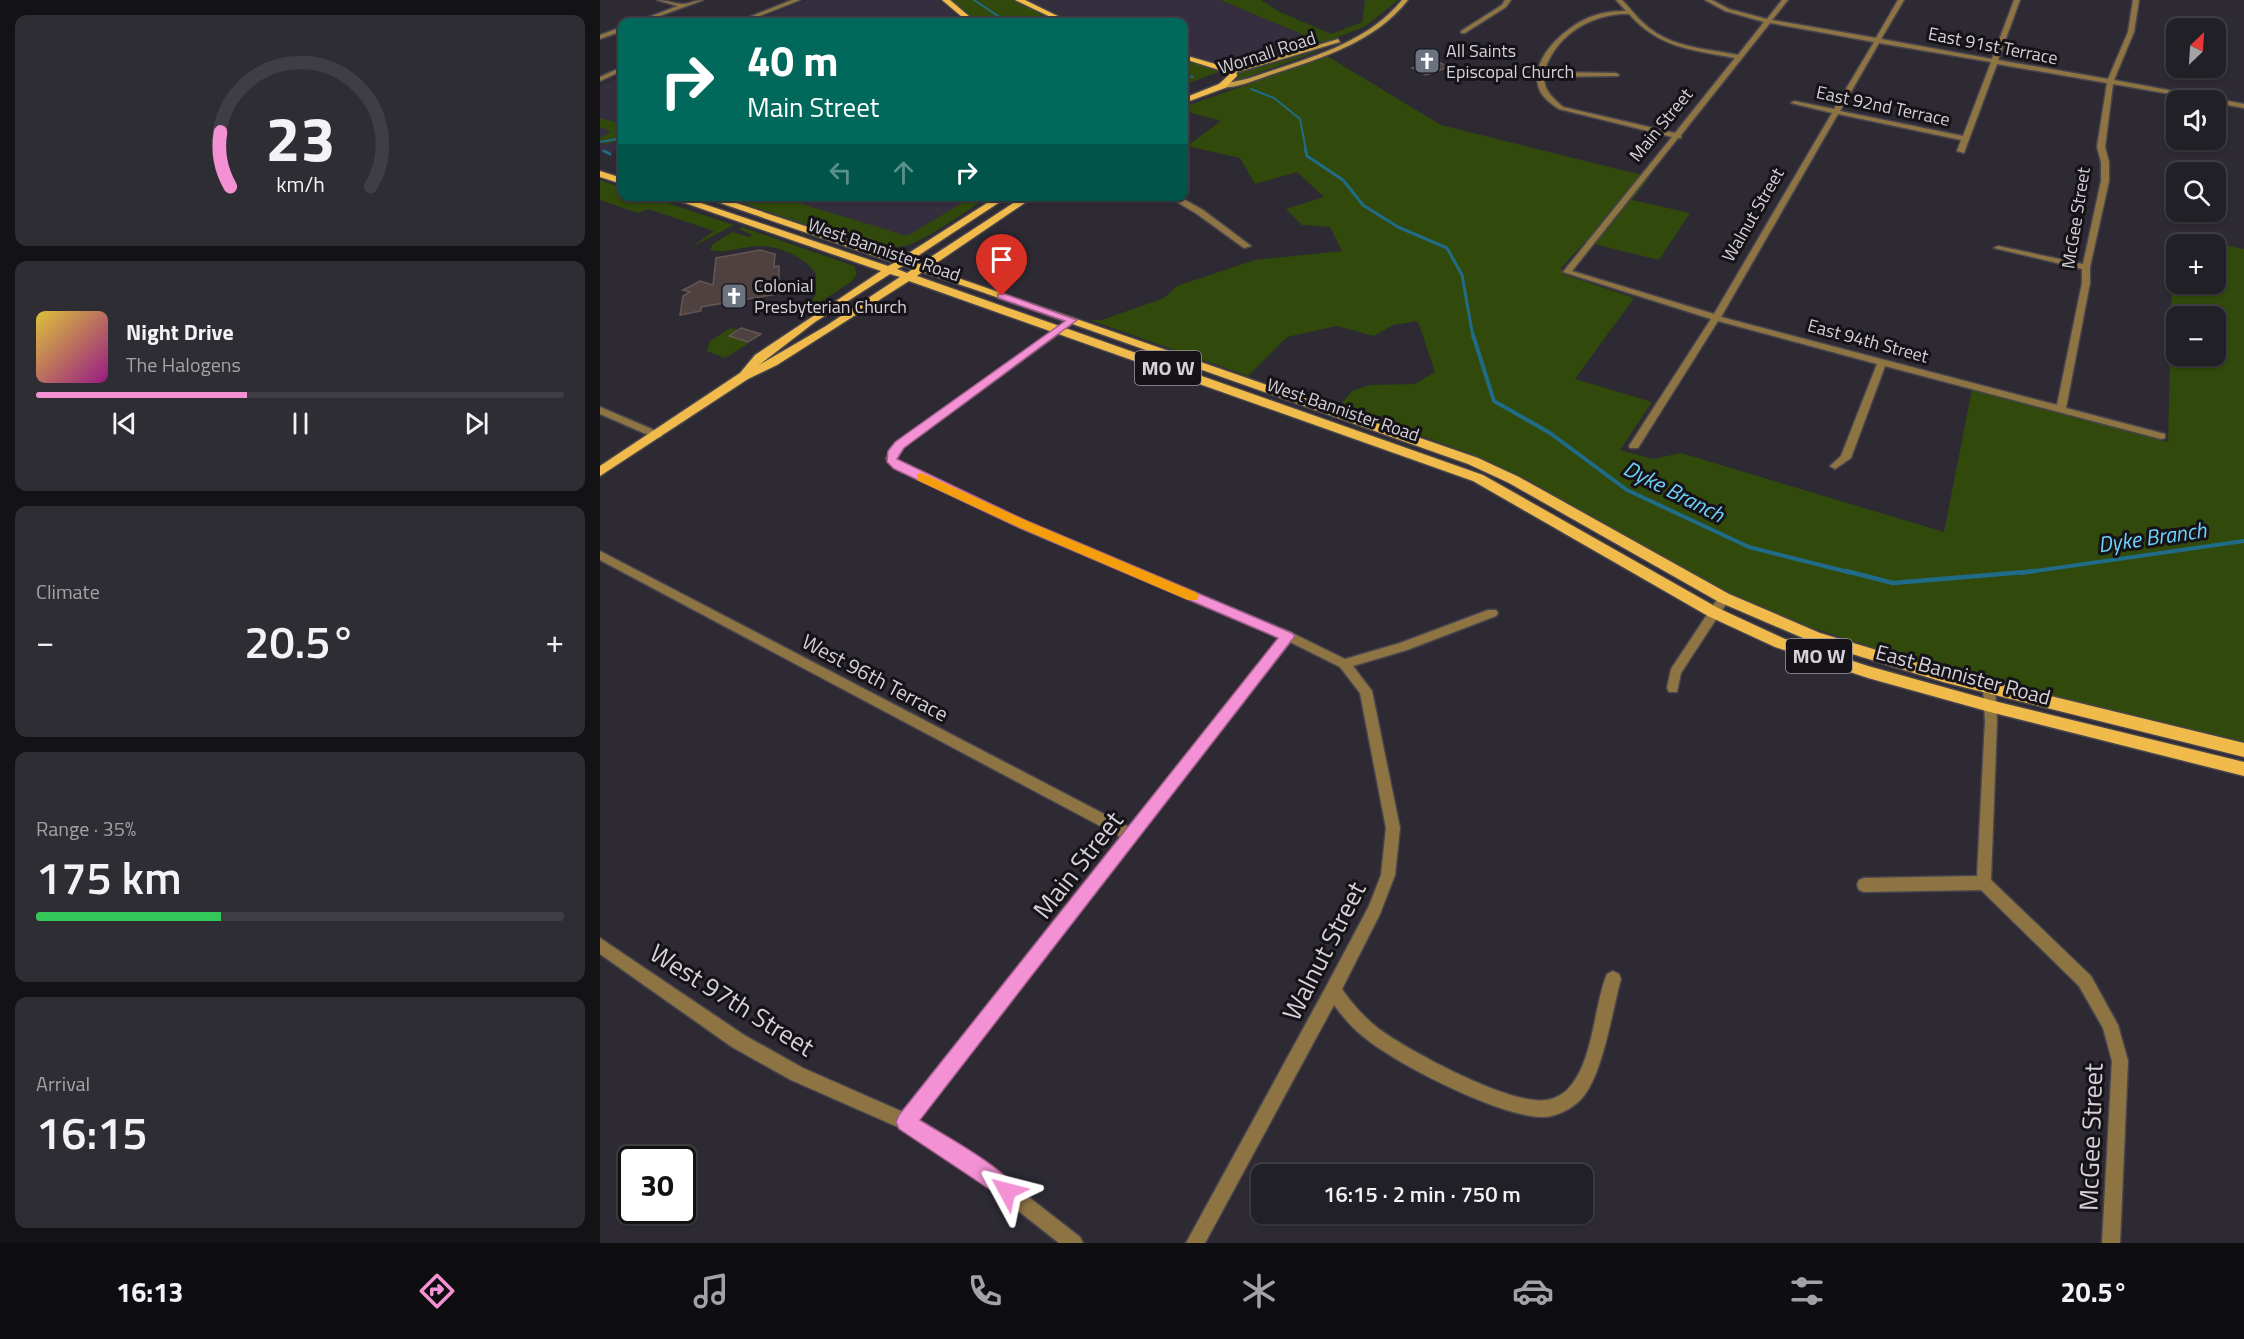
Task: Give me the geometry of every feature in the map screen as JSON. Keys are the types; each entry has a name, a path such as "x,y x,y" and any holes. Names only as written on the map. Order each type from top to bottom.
{"main road":[{"path":"946,0 967,18"},
{"path":"1019,0 1057,18"},
{"name":"Wornall Road","path":"1206,81 1359,36 1390,18 1405,0"},
{"name":"Wornall Road","path":"1188,99 1331,52 1357,40 1359,36"},
{"path":"1188,58 1233,72 1233,76 1222,87"},
{"path":"1188,95 1198,95"},
{"path":"600,163 618,169"},
{"path":"600,174 618,180"},
{"name":"West Bannister Road","path":"684,201 1060,330 1430,452"},
{"name":"West Bannister Road","path":"719,201 1072,320 1430,452"},
{"path":"744,376 759,357 902,261 997,201"},
{"path":"600,472 744,376 813,339 1024,201"},
{"path":"983,289 949,268 949,258 996,226 1001,217"},
{"path":"883,294 909,288 936,286"},
{"name":"East Bannister Road","path":"1430,452 1514,480 1724,598 1815,637 1989,687 2244,750"},
{"name":"East Bannister Road","path":"1430,452 1510,495 1713,612 1780,643 1868,672 1990,706 2244,769"}],"street":[{"path":"660,0 684,6"},
{"path":"650,18 700,0"},
{"path":"750,18 797,0"},
{"path":"1463,32 1504,6 1508,0"},
{"path":"1619,0 1646,29 1665,40 1692,48 1740,57"},
{"name":"East 91st Terrace","path":"1708,0 1727,10 1768,21 1879,39 2166,93"},
{"name":"Main Street","path":"1567,272 1785,0"},
{"name":"Walnut Street","path":"1634,446 1716,318 1901,0"},
{"path":"1961,151 2017,0"},
{"name":"McGee Street","path":"2061,410 2086,283 2086,267 2104,182 2105,162 2101,147 2110,83 2131,32 2136,0"},
{"path":"1631,12 1601,15 1582,23 1548,52 1540,75 1545,96 1565,109 1678,136"},
{"path":"600,37 618,30"},
{"path":"600,79 618,71"},
{"path":"1540,75 1616,75"},
{"name":"East 92nd Terrace","path":"1794,103 1966,139"},
{"name":"East 91st Terrace","path":"2226,103 2244,106"},
{"path":"1180,201 1200,212 1247,246"},
{"path":"1998,248 2086,267"},
{"name":"East 94th Street","path":"1567,272 1716,318 2161,436"},
{"path":"1072,320 900,445 892,457 898,466 1022,524 1288,636 1344,664 1403,647 1492,613"},
{"path":"1835,466 1846,458 1882,362"},
{"path":"600,410 657,435"},
{"name":"West 96th Terrace","path":"600,555 1131,836"},
{"path":"1673,688 1675,672 1724,598"},
{"name":"Main Street","path":"906,1122 1288,636"},
{"name":"Walnut Street","path":"1195,1243 1333,990 1375,909 1388,875 1393,847 1393,828 1366,691 1344,664"},
{"path":"1864,885 1984,883 1989,687"},
{"name":"McGee Street","path":"1984,883 2085,981 2110,1025 2120,1061 2111,1243"},
{"name":"West 97th Street","path":"600,945 738,1041 797,1074 906,1122 974,1165 1074,1243"},
{"path":"1333,990 1345,1008 1358,1021 1397,1051 1470,1088 1513,1103 1545,1109 1573,1096 1587,1072 1598,1042 1600,1023 1613,979"}],"shaded area":[{"path":"808,0 938,0 958,18 762,18"},
{"path":"1024,0 1220,0 1323,43 1245,65 1231,65 1188,55 1188,18 1062,18"},
{"path":"618,78 618,150 609,154 600,151 600,86"},
{"path":"745,201 981,201 910,244"}],"green space":[{"path":"951,0 1012,0 1050,18 973,18"},
{"path":"1220,0 1261,0 1280,12 1331,34 1362,22 1365,0 1398,0 1366,26 1323,43"},
{"path":"1356,38 1236,81 1239,73 1328,48"},
{"path":"1327,56 1441,125 1650,177 1632,200 1690,213 1659,260 1585,242 1561,268 1563,274 1634,298 1575,379 1652,402 1620,450 1653,459 1681,453 1944,532 1972,389 2168,442 2170,366 2226,366 2226,306 2171,306 2172,294 2226,294 2226,245 2244,249 2244,743 1933,667 1803,625 1746,601 1678,567 1528,480 1471,454 1339,406 1352,391 1370,385 1415,384 1435,372 1418,321 1393,325 1374,336 1337,326 1287,337 1248,376 1090,320 1102,320 1164,298 1177,286 1255,260 1342,251 1330,227 1302,225 1286,209 1324,197 1297,172 1255,184 1240,158 1188,145 1221,121 1188,112 1188,106"},
{"path":"1188,61 1221,71 1188,83"},
{"path":"600,118 618,123 618,139 608,140 618,141 600,145 607,141 600,141 600,138 611,132 600,127"},
{"path":"600,180 618,187 618,201 661,201 734,225 690,248 714,231 648,209 638,213 600,200"},
{"path":"737,201 792,201 907,236 965,201 982,201 948,224 905,246 870,243"},
{"path":"742,227 854,266 857,274 851,282 805,312 816,294 816,274 798,257 765,246 710,250 713,244 732,232 749,237 752,235 739,229"},
{"path":"731,328 738,330 730,336 749,343 725,358 707,351 710,341"}],"building":[{"path":"1434,60 1449,67 1426,75 1412,68"},
{"name":"Colonial Presbyterian Church","path":"760,250 775,254 774,267 779,266 779,282 783,282 783,293 701,307 701,311 680,315 683,296 690,292 683,290 700,281 713,285 716,258"},
{"path":"741,328 761,334 748,342 729,336"}],"waterway":[{"name":"Dyke Branch","path":"974,0 1001,18"},
{"name":"Dyke Branch","path":"1188,76 1193,77"},
{"name":"Dyke Branch","path":"1251,89 1274,98 1300,119 1306,150"},
{"path":"600,142 618,139"},
{"name":"Dyke Branch","path":"1305,148 1307,156 1343,180 1363,205 1398,227 1447,248 1462,275 1473,337"},
{"path":"604,151 610,154"},
{"name":"Dyke Branch","path":"1473,335 1494,401 1550,433 1627,490 1749,547 1852,573"},
{"name":"Dyke Branch","path":"2033,571 2244,541"},
{"name":"Dyke Branch","path":"1846,571 1893,583 2033,571"},
{"name":"Dyke Branch","path":"2021,573 2033,571"}],"slow traffic":[{"path":"922,477 1022,524 1192,596"}],"place":[{"name":"All Saints Episcopal Church","path":"1427,61"},
{"name":"Colonial Presbyterian Church","path":"734,296"}],"route":[{"path":"1002,296 1072,320 900,445 894,451 891,459 898,466 1022,524 1288,636 906,1122 974,1165 1007,1191"}]}
